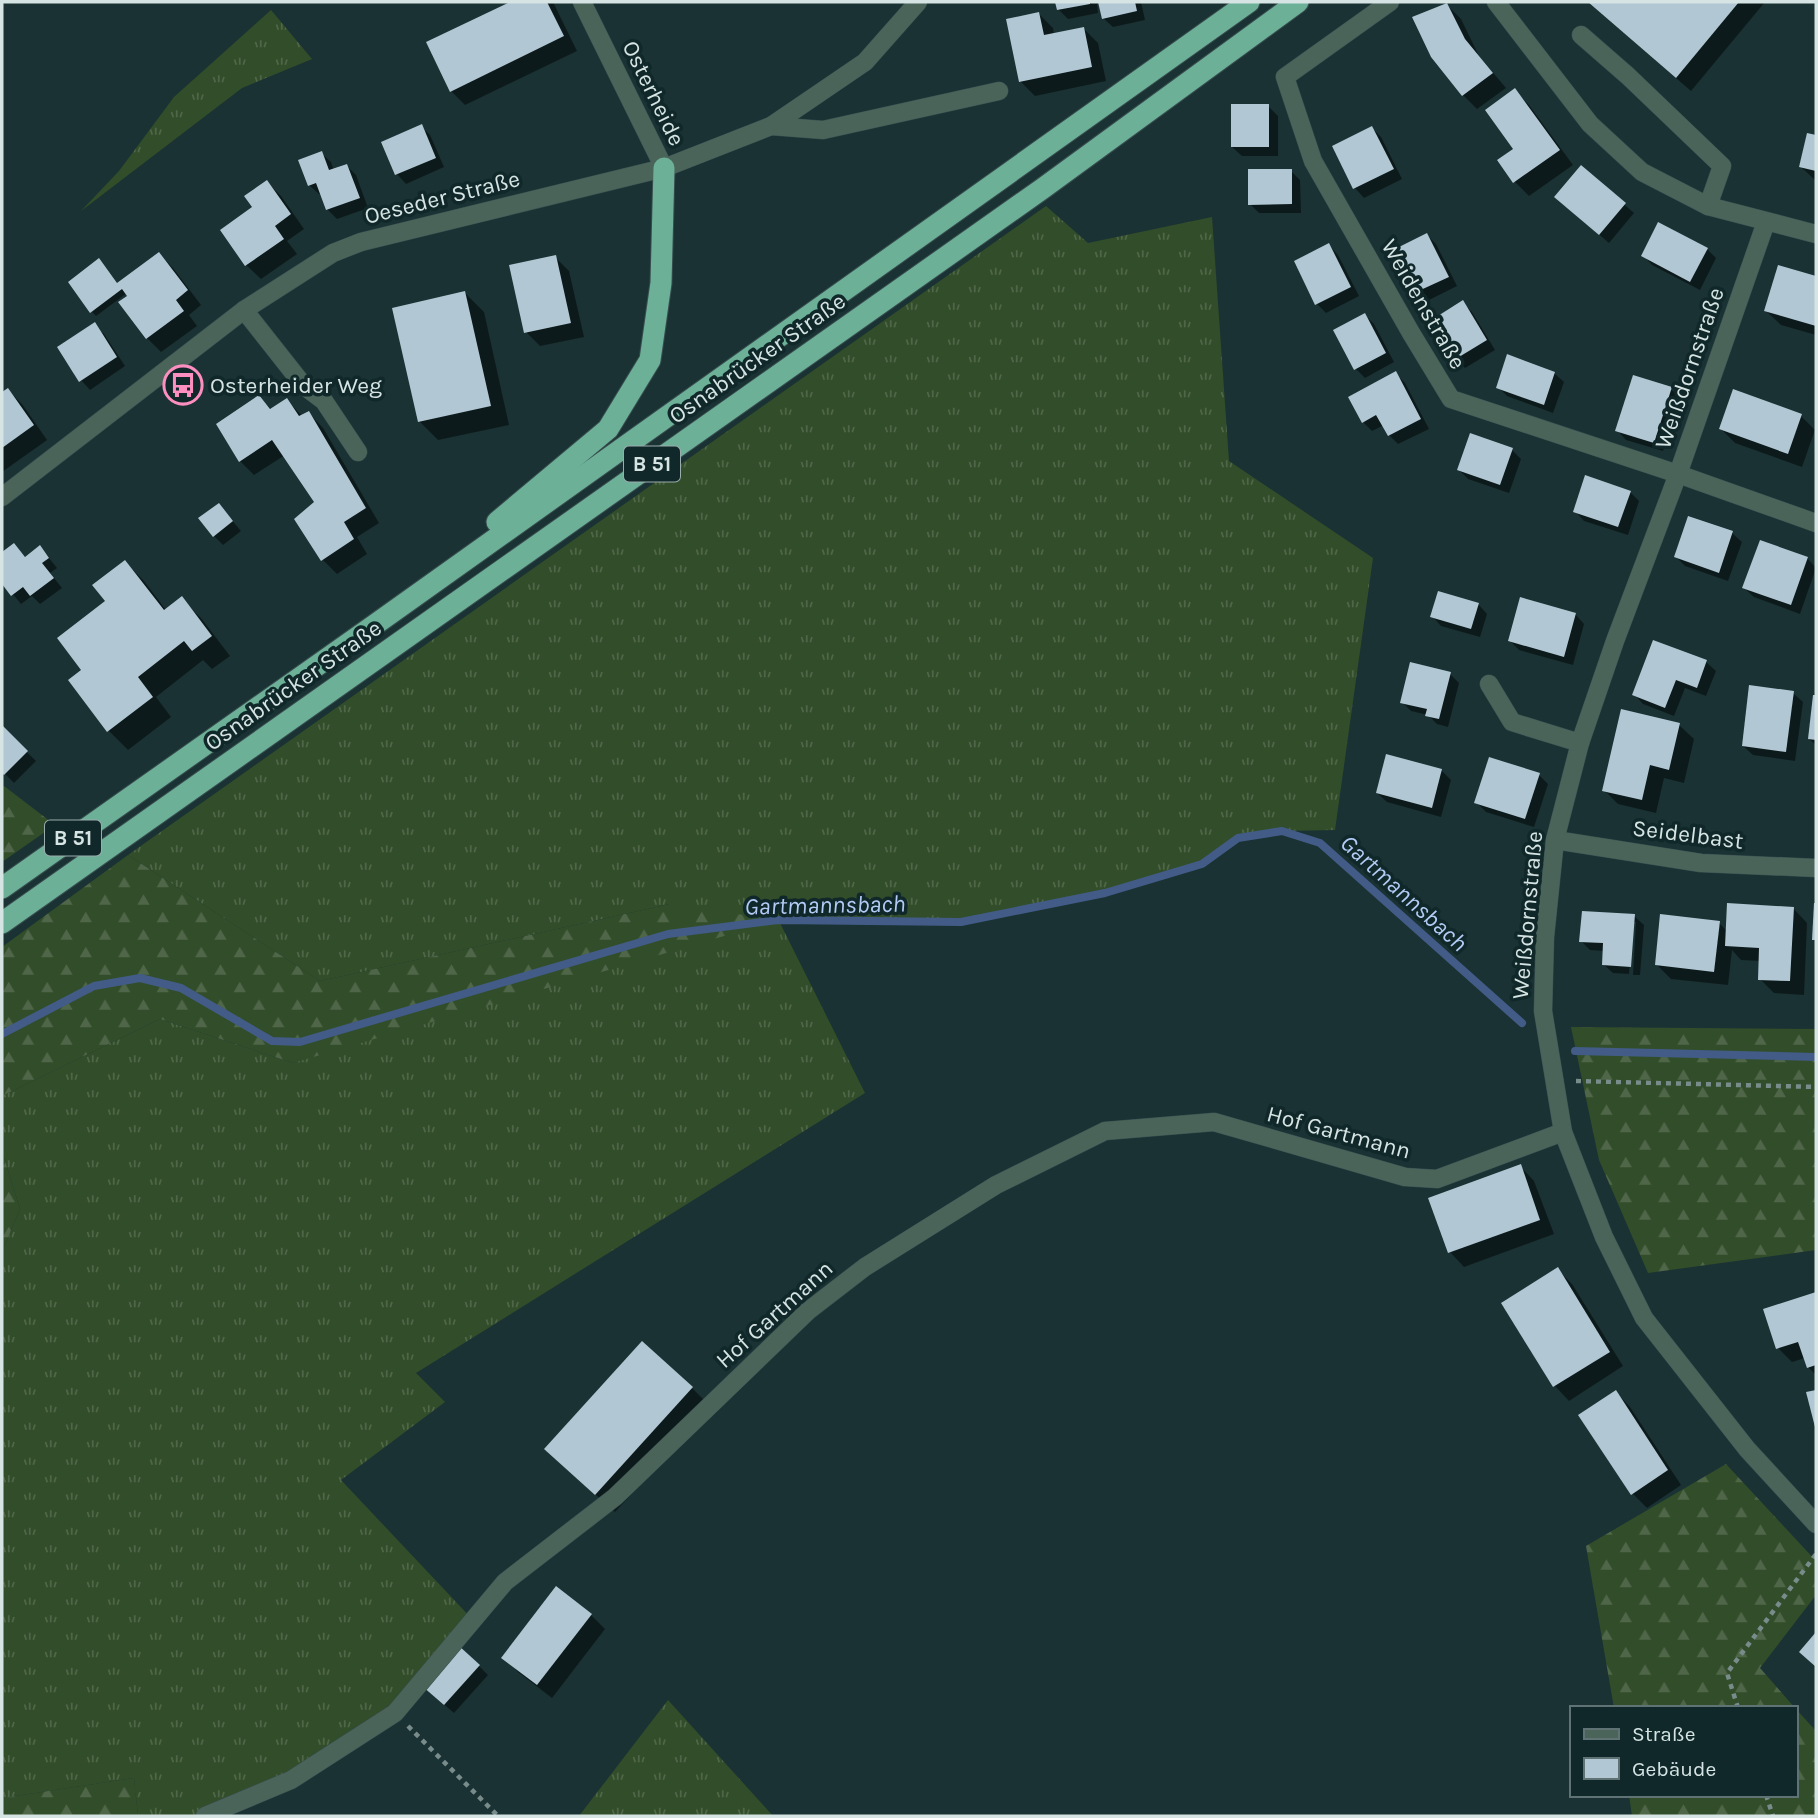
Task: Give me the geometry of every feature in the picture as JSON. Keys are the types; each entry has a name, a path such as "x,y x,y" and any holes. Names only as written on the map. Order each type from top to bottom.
{"highway":[{"name":"Osnabrücker Straße","path":"2,888 1248,2"},
{"name":"Osnabrücker Straße","path":"2,923 1020,205 1298,2"},
{"path":"373,626 608,429 650,360 661,283 664,168"}],"street":[{"name":"Osterheide","path":"582,2 664,168"},
{"name":"Oeseder Straße","path":"2,497 244,310 333,253 361,242 664,168 771,126 865,62 918,2"},
{"name":"Weidenstraße","path":"1390,2 1285,77 1313,161 1451,399 1816,523"},
{"path":"1496,2 1590,124 1642,172 1708,206 1816,234"},
{"path":"1581,35 1722,166 1708,206"},
{"path":"771,126 824,130 999,91"},
{"name":"Weißdornstraße","path":"1766,222 1580,743 1555,840 1545,937 1543,1011 1563,1132 1604,1237 1644,1318 1747,1449 1816,1524"},
{"path":"244,310 304,386 324,401 358,452"},
{"path":"1489,684 1512,722 1580,743"},
{"name":"Seidelbast","path":"1555,840 1701,863 1816,868"},
{"name":"Hof Gartmann","path":"205,1816 291,1780 395,1713 505,1582 615,1497 807,1311 865,1267 996,1185 1105,1131 1214,1122 1405,1177 1437,1179 1563,1132"}],"path":[{"path":"1553,1081 1816,1087"},
{"path":"1737,1706 1727,1674 1816,1554"},
{"path":"395,1713 498,1816"},
{"path":"1767,1797 1773,1816"}],"green space":[{"path":"271,10 312,59 242,88 81,211 119,171 174,97"},
{"path":"1046,206 1088,243 1212,217 1229,461 1373,558 1335,830 1282,831 1238,838 1202,864 1105,893 961,922 779,921 865,1093 416,1373 445,1402 341,1480 473,1620 395,1713 291,1780 205,1816 138,1816 134,1778 2,1798 2,1252 20,1209 2,1151 2,1096 160,1019 293,1063 670,904 320,981 128,855"},
{"path":"4,786 55,825 2,862 2,788"},
{"path":"128,855 320,981 670,904 778,920 293,1063 160,1019 2,1096 2,947"},
{"path":"1571,1027 1816,1029 1816,1250 1648,1273 1599,1160"},
{"path":"2,1151 20,1209 2,1252"},
{"path":"1726,1464 1816,1561 1816,1595 1760,1668 1793,1706 1614,1706 1586,1546"},
{"path":"668,1700 773,1816 579,1816"},
{"path":"1797,1710 1816,1731 1816,1816 1632,1816 1629,1797 1797,1797"},
{"path":"134,1778 138,1816 2,1816 2,1798"}],"building":[{"path":"510,2 547,2 564,36 450,92 426,42"},
{"path":"1055,2 1090,2 1090,4 1057,10"},
{"path":"1098,2 1135,2 1137,11 1102,19"},
{"path":"1588,2 1739,2 1676,78"},
{"path":"1447,3 1465,39 1493,73 1462,96 1431,57 1412,17"},
{"path":"1039,12 1044,35 1084,27 1092,67 1019,82 1006,19"},
{"path":"1515,88 1560,150 1513,183 1497,160 1513,149 1485,110"},
{"path":"1231,104 1269,104 1269,147 1231,147"},
{"path":"422,124 436,158 395,175 381,142"},
{"path":"1372,126 1394,169 1353,189 1332,146"},
{"path":"1807,133 1816,135 1816,171 1799,167"},
{"path":"322,151 329,170 347,164 360,198 326,210 316,183 308,186 298,160"},
{"path":"1581,165 1626,203 1599,235 1554,197"},
{"path":"1248,169 1292,169 1292,204 1248,205"},
{"path":"267,180 291,214 275,226 284,239 245,266 220,230 252,207 244,196"},
{"path":"1658,222 1708,248 1690,282 1641,256"},
{"path":"1427,233 1449,277 1414,293 1393,250"},
{"path":"1329,243 1351,287 1315,305 1294,261"},
{"path":"159,252 188,290 176,300 184,311 146,339 118,302 127,296 122,289 90,313 68,282 99,258 117,283"},
{"path":"556,255 571,323 524,333 509,265"},
{"path":"1778,265 1816,276 1816,326 1764,311"},
{"path":"465,291 491,406 418,422 392,308"},
{"path":"1463,300 1487,340 1454,360 1430,321"},
{"path":"1365,313 1386,353 1354,370 1333,330"},
{"path":"95,322 117,357 79,382 57,347"},
{"path":"1507,354 1555,372 1544,405 1496,388"},
{"path":"1396,371 1421,419 1388,436 1376,415 1362,423 1348,397"},
{"path":"1633,375 1672,387 1654,443 1615,431"},
{"path":"8,388 34,425 2,448 2,392"},
{"path":"1733,389 1802,414 1788,454 1719,429"},
{"path":"259,395 270,409 287,398 299,416 309,411 366,508 344,522 354,539 321,561 294,519 314,502 272,440 239,462 216,424"},
{"path":"1470,433 1513,448 1500,485 1457,470"},
{"path":"1585,475 1631,491 1618,527 1573,512"},
{"path":"219,503 233,521 213,537 198,518"},
{"path":"1688,516 1733,531 1719,573 1674,557"},
{"path":"1760,540 1808,557 1791,605 1742,588"},
{"path":"14,543 25,557 40,545 49,558 42,563 54,578 30,596 23,587 11,596 2,584 2,552"},
{"path":"125,560 164,610 182,596 212,636 192,651 184,641 138,677 153,697 107,732 68,680 81,670 57,638 105,601 92,585"},
{"path":"1438,591 1479,603 1471,629 1430,617"},
{"path":"1520,597 1576,613 1564,657 1508,641"},
{"path":"1653,640 1707,660 1697,688 1676,680 1665,708 1632,695"},
{"path":"1410,662 1451,672 1439,719 1425,716 1427,709 1400,703"},
{"path":"1749,685 1794,691 1786,752 1742,746"},
{"path":"1813,695 1816,695 1816,740 1808,739"},
{"path":"1621,709 1680,723 1669,770 1650,765 1642,800 1602,791"},
{"path":"2,725 28,751 4,775 2,773"},
{"path":"1386,754 1442,769 1432,808 1376,793"},
{"path":"1489,757 1540,773 1525,819 1474,803"},
{"path":"1727,903 1794,907 1790,981 1758,980 1759,948 1725,946"},
{"path":"1814,903 1816,940 1812,940"},
{"path":"1582,911 1635,914 1631,967 1602,965 1603,943 1579,942"},
{"path":"1660,914 1720,921 1714,972 1655,965"},
{"path":"1521,1164 1540,1220 1448,1253 1428,1198"},
{"path":"1558,1267 1610,1352 1553,1387 1501,1303"},
{"path":"1816,1292 1816,1365 1807,1368 1798,1342 1776,1349 1763,1309"},
{"path":"642,1341 693,1387 595,1495 544,1449"},
{"path":"1616,1390 1668,1470 1631,1495 1578,1415"},
{"path":"1816,1390 1816,1427 1815,1427 1806,1392"},
{"path":"556,1586 592,1614 537,1685 501,1658"},
{"path":"1816,1632 1816,1667 1799,1652"},
{"path":"458,1645 480,1665 444,1705 422,1686"}],"waterway":[{"name":"Gartmannsbach","path":"2,1034 94,986 140,978 181,988 272,1041 300,1042 668,934 778,920 961,922 1105,893 1202,864 1238,838 1282,831 1320,843 1522,1023"},
{"name":"Gartmannsbach","path":"1575,1051 1816,1057"}],"place":[{"name":"Osterheider Weg","path":"183,385"}]}
